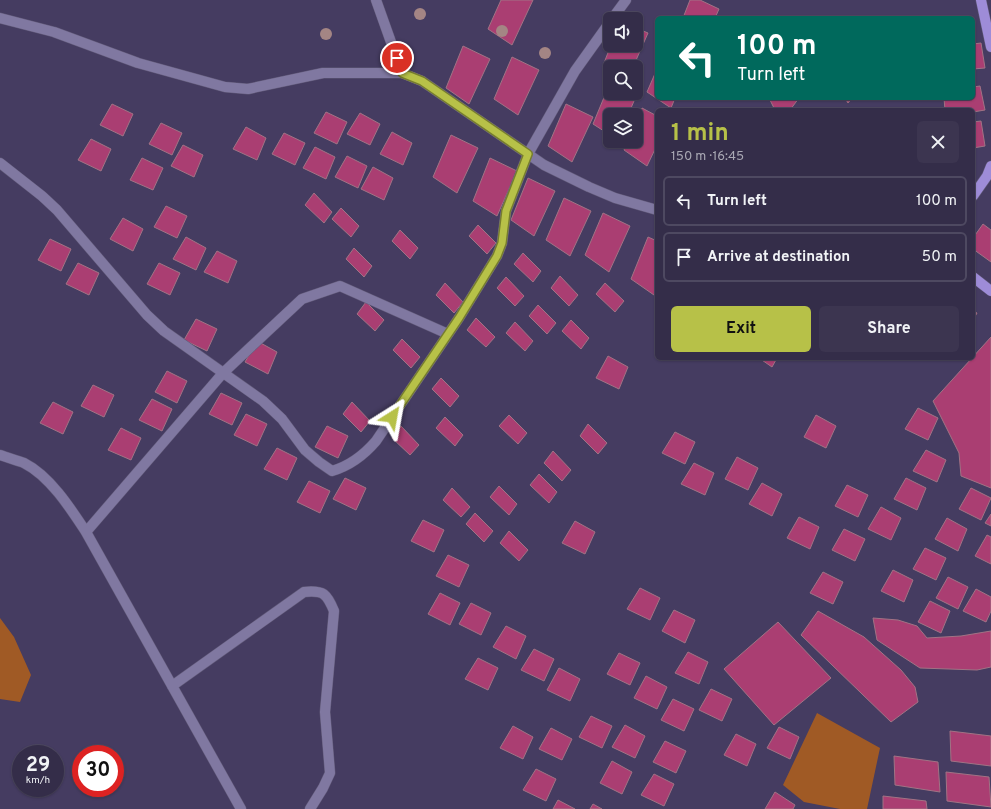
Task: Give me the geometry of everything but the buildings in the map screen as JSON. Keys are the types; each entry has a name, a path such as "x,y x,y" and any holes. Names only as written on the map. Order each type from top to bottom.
{"main road":[{"path":"981,0 991,47"},
{"path":"975,193 987,176 991,166"},
{"path":"975,278 991,290"}],"street":[{"path":"376,0 402,73"},
{"path":"617,12 626,0"},
{"path":"0,18 54,32 138,63 225,87 248,89 323,73 402,73 422,81 544,165 615,198 655,209"},
{"path":"0,163 42,196 57,210 147,315 164,331 263,401 282,419 305,450 332,471 344,467 366,452 376,441 448,334 497,256 502,243 506,211 528,154 575,72 603,32"},
{"path":"86,532 223,373 302,299 340,286 448,334"},
{"path":"0,456 24,464 53,486 74,513 240,809"},
{"path":"172,686 304,592 317,591 328,598 334,611 325,712 330,773 310,809"}],"shaded area":[{"path":"0,618 14,637 31,675 20,702 0,699"},
{"path":"817,713 880,748 867,809 840,809 804,802 783,785"}],"route":[{"path":"392,417 459,318 497,256 502,243 506,211 528,154 422,81 402,73 397,58"}]}
